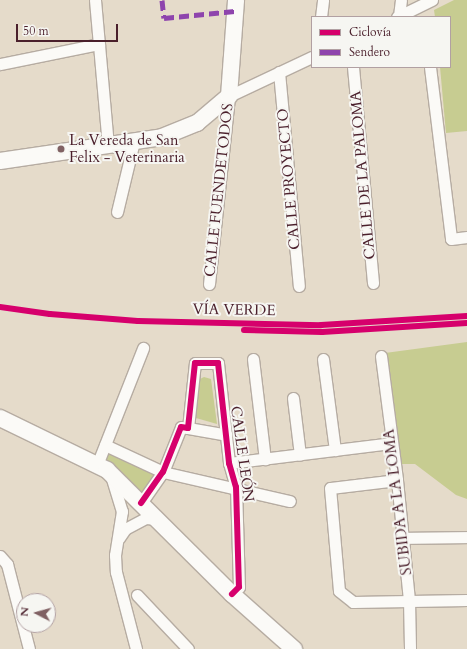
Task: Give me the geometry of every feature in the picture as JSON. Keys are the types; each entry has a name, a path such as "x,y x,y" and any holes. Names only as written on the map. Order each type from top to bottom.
{"main road":[{"path":"0,161 134,141 187,129 207,117 228,96 236,0"},
{"path":"0,418 102,467 141,503 232,594 282,649"},
{"path":"232,594 294,649"}],"street":[{"path":"94,0 108,146"},
{"path":"321,16 323,0"},
{"path":"398,16 401,0"},
{"path":"398,16 427,3"},
{"path":"424,16 427,3"},
{"path":"0,64 99,44"},
{"path":"228,96 311,57"},
{"name":"CALLE DE LA PALOMA","path":"354,68 373,283"},
{"path":"430,68 451,239 467,237"},
{"name":"CALLE PROYECTO","path":"279,72 299,286"},
{"name":"CALLE FUENDETODOS","path":"209,284 228,96"},
{"path":"118,212 134,141"},
{"path":"136,649 116,572 122,506 102,467 104,445 143,348"},
{"name":"SUBIDA A LA LOMA","path":"381,356 391,443 397,480 408,600 410,649"},
{"path":"253,359 265,459"},
{"path":"323,359 335,450"},
{"name":"CALLE LEÓN","path":"188,428 195,363 218,363 229,463 236,487 239,587 232,594"},
{"path":"293,398 300,455"},
{"path":"141,503 163,472 182,427 226,435"},
{"path":"229,463 391,443"},
{"path":"104,445 163,472 236,487 290,501"},
{"path":"397,480 330,488 339,591 354,602 467,600"},
{"path":"118,540 127,528 148,518 157,519"},
{"path":"402,538 467,537"},
{"path":"0,556 7,564 29,649"},
{"path":"137,595 188,649"}],"green space":[{"path":"454,0 467,0 467,131 446,133 440,68 451,68 451,16 435,16 434,10"},
{"path":"467,342 467,499 456,495 415,464 398,464 385,353"},
{"path":"204,377 211,379 217,424 196,418 200,379"},
{"path":"108,452 157,474 142,493 104,460"}],"marked path":[{"path":"162,0 164,18 235,11"}],"cycle path":[{"name":"VÍA VERDE","path":"0,307 50,314 138,321 321,325 467,316"},
{"path":"244,330 322,332 467,323"},
{"path":"141,503 163,472 181,427 188,428 195,363 218,363 229,463 236,487 239,587 232,594"}],"place":[{"name":"La Vereda de San Felix - Veterinaria","path":"61,149"}]}
